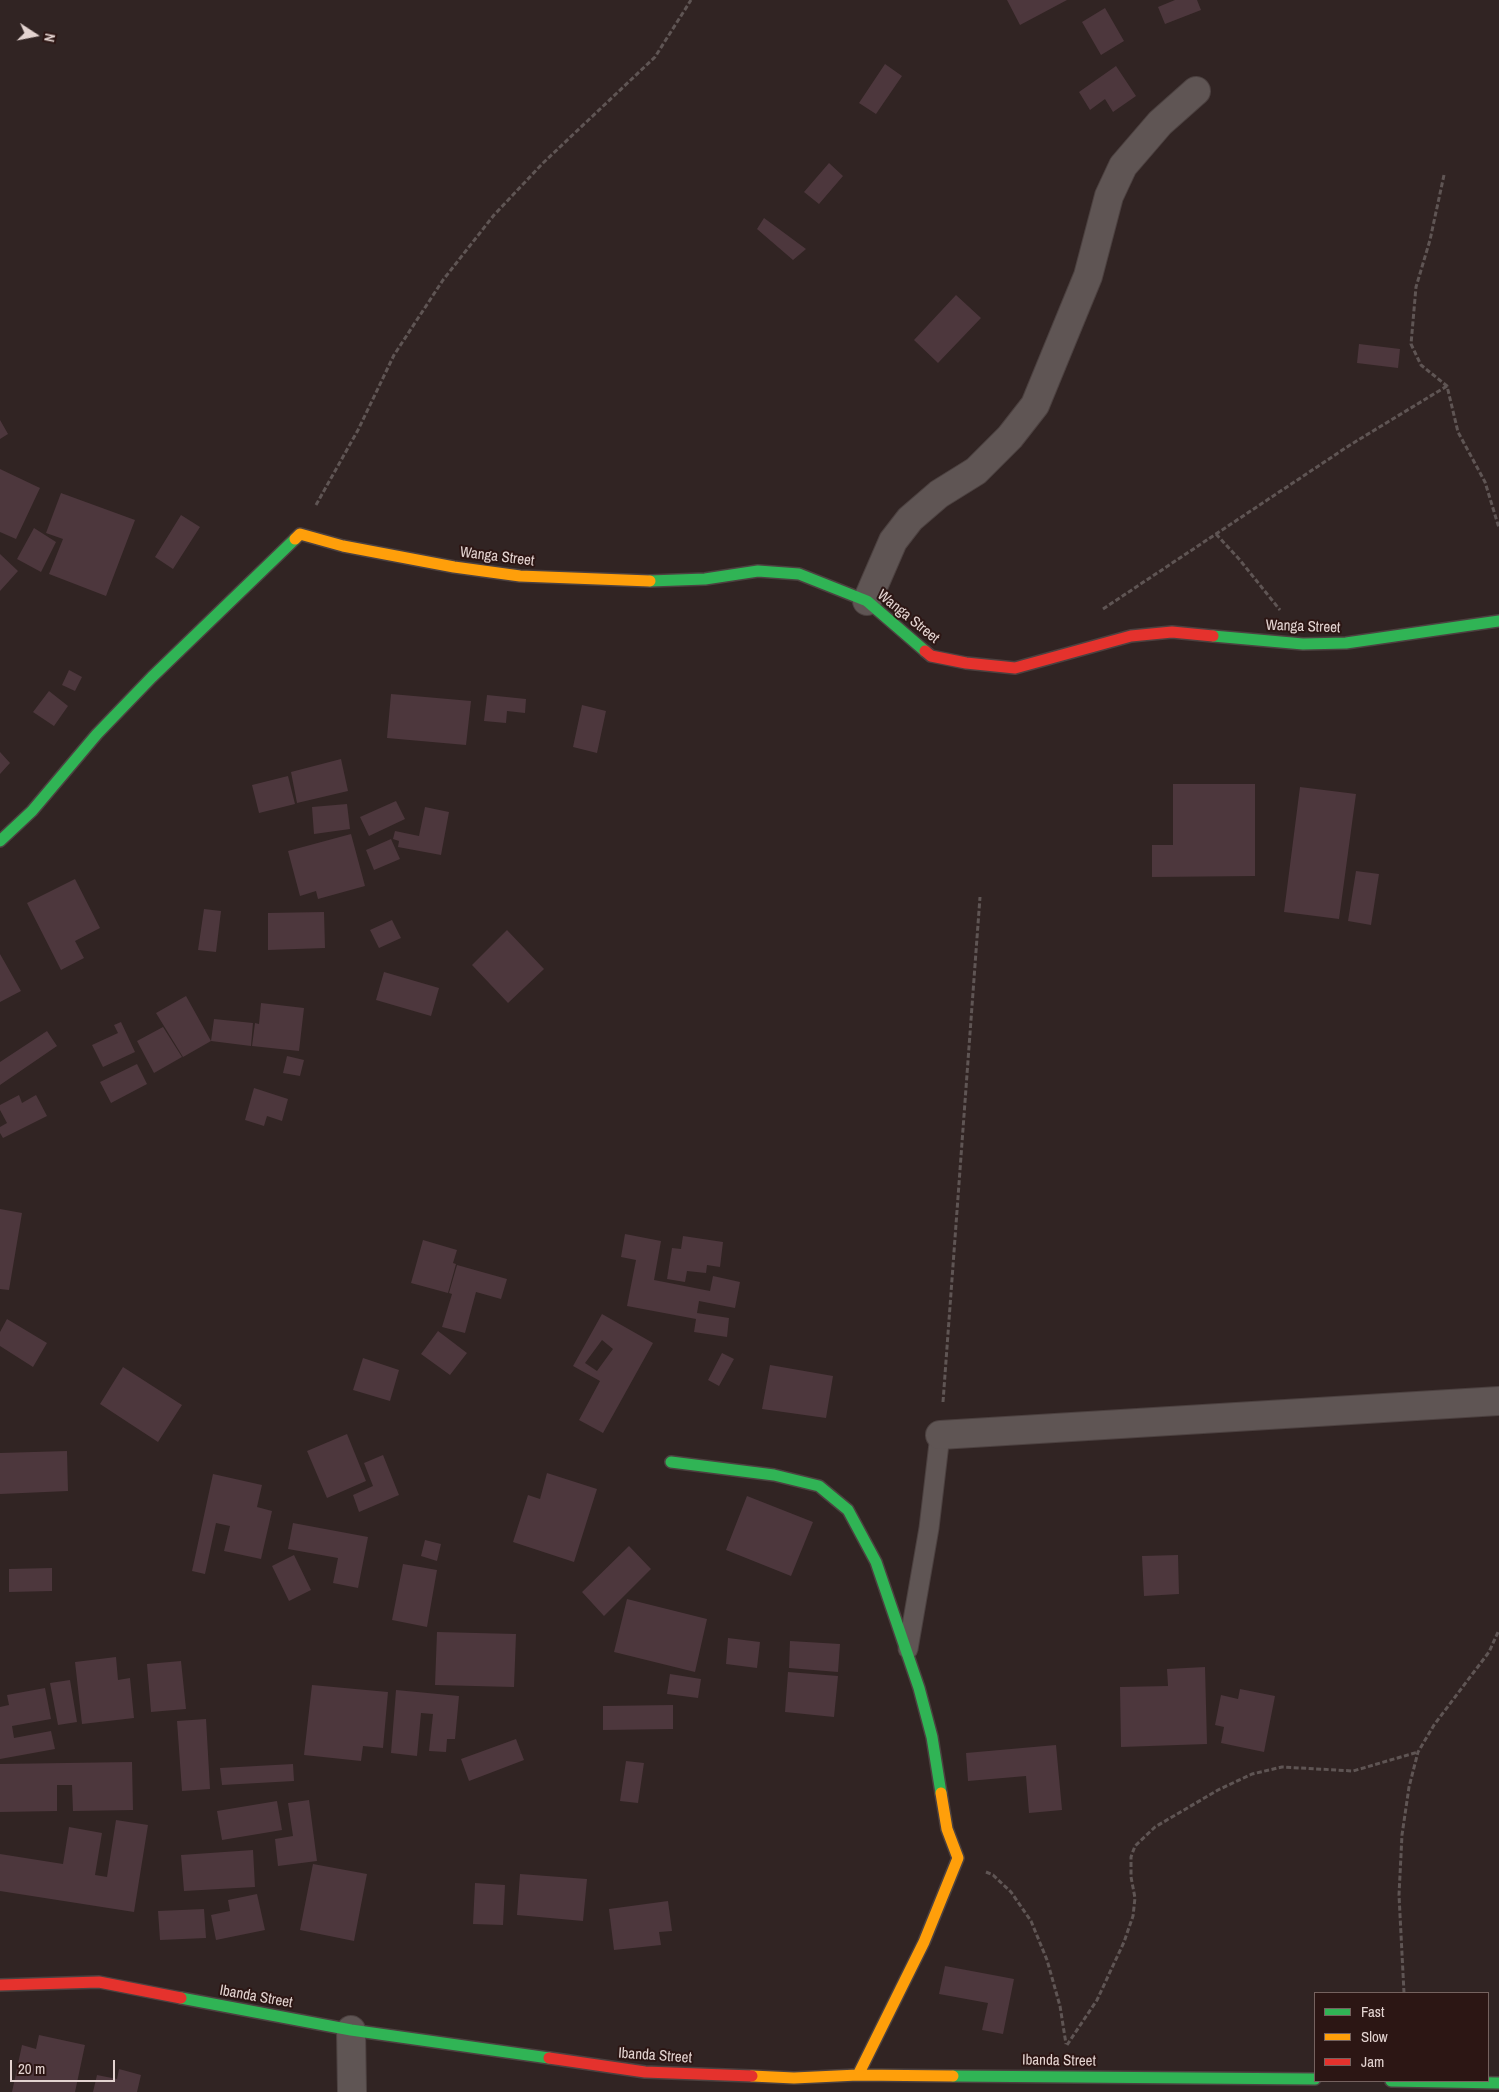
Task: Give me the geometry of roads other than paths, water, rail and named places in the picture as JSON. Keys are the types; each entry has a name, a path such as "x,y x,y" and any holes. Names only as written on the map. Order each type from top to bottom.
{"street":[{"path":"867,601 893,541 910,519 939,494 976,471 1010,438 1036,406 1085,285 1098,245 1109,196 1123,166 1160,123 1196,91"},
{"name":"Wanga Street","path":"0,841 32,811 97,734 152,677 300,534 343,546 454,567 520,576 643,581 705,579 758,571 799,574 867,601 931,656 966,663 1015,668 1131,636 1172,632 1303,644 1346,643 1499,621"},
{"path":"940,1435 1499,1401"},
{"path":"672,1462 774,1475 819,1486 848,1510 876,1562 908,1651 932,1737 948,1829 958,1858 924,1942 858,2074"},
{"name":"Ibanda Street","path":"0,1985 99,1982 351,2030 644,2072 794,2078 858,2074 1314,2079"},
{"path":"351,2030 352,2092"},
{"path":"1445,2082 1499,2083"}],"lane":[{"path":"908,1651 929,1528 940,1435"}]}
